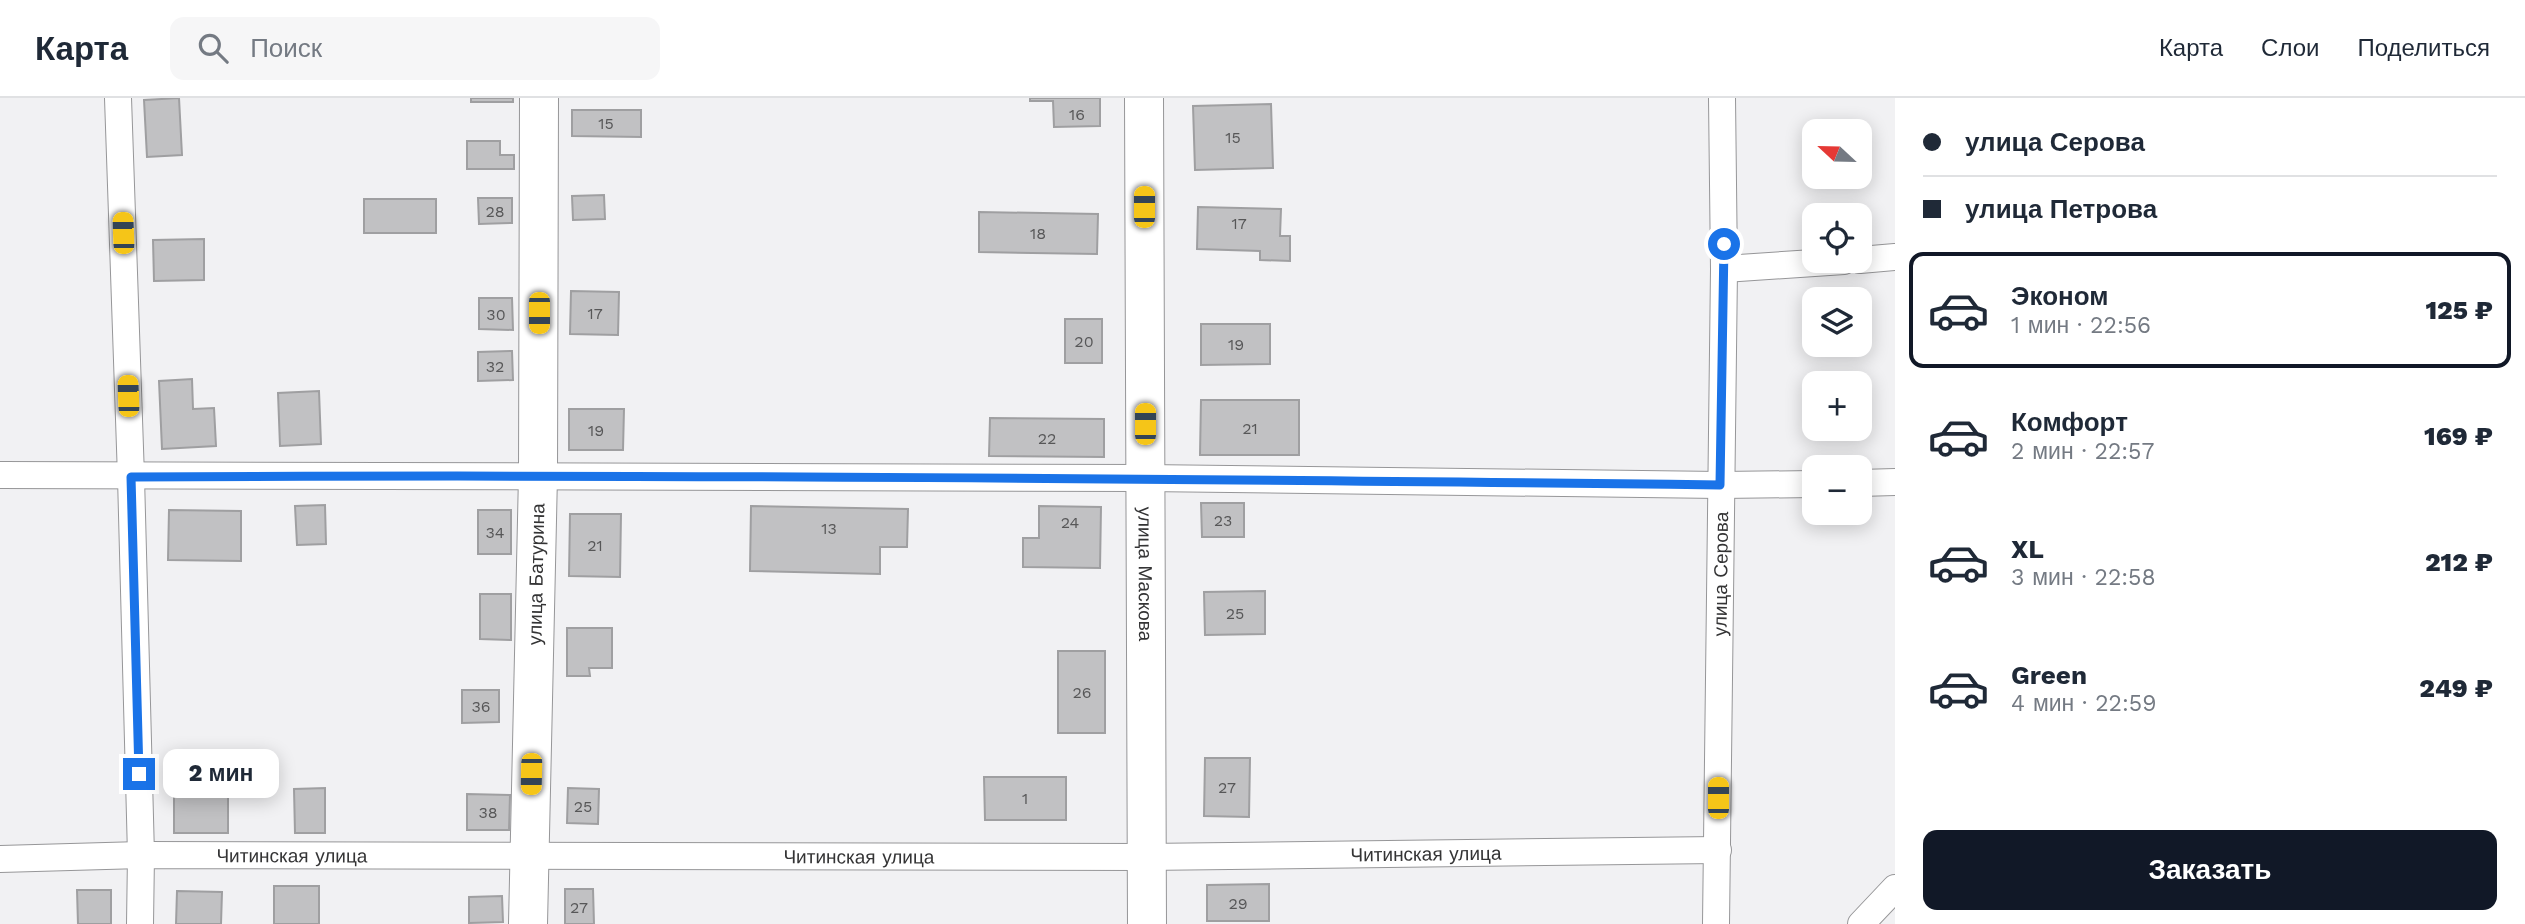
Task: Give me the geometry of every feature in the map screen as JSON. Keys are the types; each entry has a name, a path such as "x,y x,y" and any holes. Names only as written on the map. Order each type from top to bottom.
{"street":[{"path":"118,98 131,477 141,855 140,924"},
{"name":"улица Батурина","path":"528,924 538,475 539,98"},
{"name":"улица Маскова","path":"1144,98 1147,924"},
{"name":"улица Серова","path":"1716,924 1724,269 1722,98"},
{"path":"1872,259 1895,257"},
{"path":"1724,269 1802,264"},
{"path":"0,475 1145,478 1802,484"},
{"path":"1872,483 1895,482"},
{"name":"Читинская улица","path":"0,859 141,855 1145,857 1718,850"},
{"path":"1861,924 1895,888"}],"building":[{"path":"179,98 182,155 147,157 144,100"},
{"path":"471,98 513,98 513,102 471,102"},
{"path":"1030,98 1100,98 1100,126 1054,127 1053,101 1030,101"},
{"path":"1271,104 1273,168 1195,170 1193,106"},
{"path":"572,110 641,110 641,137 572,136"},
{"path":"467,141 500,141 500,155 514,155 514,169 467,169"},
{"path":"604,195 605,219 573,220 572,196"},
{"path":"478,198 512,198 512,223 479,224"},
{"path":"364,199 436,199 436,233 364,233"},
{"path":"1198,207 1281,209 1280,236 1290,236 1290,261 1260,260 1260,251 1197,249"},
{"path":"979,212 1098,214 1097,254 979,252"},
{"path":"204,239 204,280 154,281 153,240"},
{"path":"571,291 619,292 618,335 570,334"},
{"path":"479,298 512,298 513,330 479,329"},
{"path":"1065,319 1102,319 1102,363 1065,363"},
{"path":"1201,324 1270,324 1270,364 1201,365"},
{"path":"512,351 513,380 478,381 478,352"},
{"path":"192,379 193,409 214,408 216,446 162,449 159,381"},
{"path":"319,391 321,444 280,446 278,393"},
{"path":"1201,400 1299,400 1299,455 1200,455"},
{"path":"569,409 624,409 623,450 569,450"},
{"path":"990,418 1104,419 1104,457 989,456"},
{"path":"1201,503 1244,503 1244,537 1202,537"},
{"path":"325,505 326,544 297,545 295,506"},
{"path":"751,506 908,509 907,547 880,547 880,574 750,571"},
{"path":"1039,506 1101,507 1100,568 1023,567 1023,538 1039,538"},
{"path":"169,510 241,511 241,561 168,560"},
{"path":"478,510 511,510 511,554 478,554"},
{"path":"570,514 621,514 620,577 569,576"},
{"path":"1265,591 1265,634 1205,635 1204,592"},
{"path":"480,594 511,594 511,640 480,639"},
{"path":"567,628 612,628 612,668 589,668 590,676 567,676"},
{"path":"1058,651 1105,651 1105,733 1058,733"},
{"path":"462,690 499,690 499,722 462,723"},
{"path":"1205,758 1250,758 1249,817 1204,816"},
{"path":"984,777 1066,777 1066,820 985,820"},
{"path":"325,788 325,833 295,833 294,789"},
{"path":"568,788 599,789 598,824 567,823"},
{"path":"174,794 228,794 228,833 174,833"},
{"path":"467,794 510,795 509,830 467,830"},
{"path":"1269,884 1269,921 1207,921 1207,885"},
{"path":"274,886 319,886 319,924 274,924"},
{"path":"565,889 593,889 594,924 565,924"},
{"path":"77,890 111,890 111,924 78,924"},
{"path":"177,891 222,892 221,924 176,924"},
{"path":"502,896 503,922 469,923 469,897"}],"route":[{"path":"139,774 131,477 621,475 1720,485 1724,244"}]}
